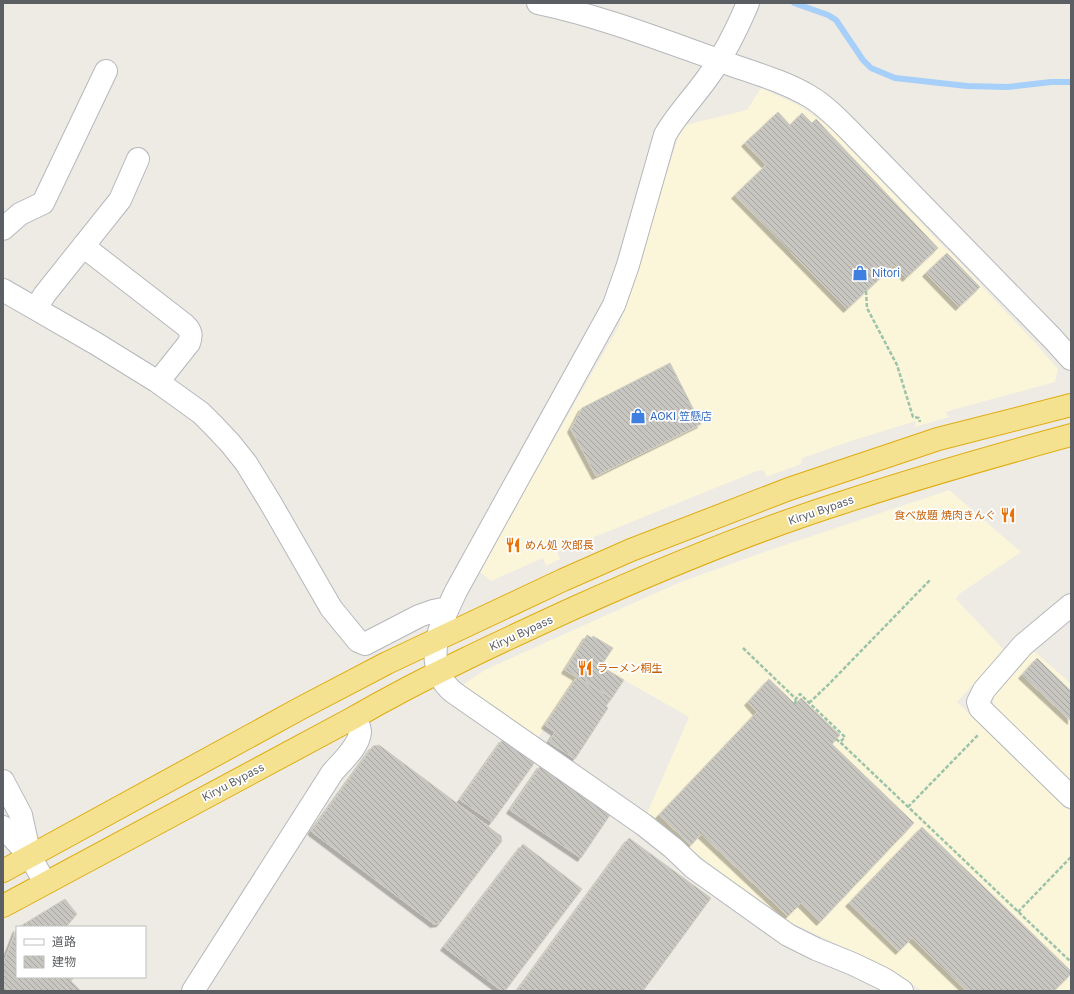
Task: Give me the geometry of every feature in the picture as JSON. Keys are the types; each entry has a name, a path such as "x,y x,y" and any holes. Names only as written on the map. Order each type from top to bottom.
{"highway":[{"path":"3,871 294,712 437,640 563,580 631,550 789,490 938,439 1071,405"},
{"name":"Kiryu Bypass","path":"3,906 355,717 400,691 507,638 634,581 773,527 839,504 950,468 1071,435"}],"street":[{"path":"538,3 571,10 788,85 810,96 828,110 968,251 1071,359"},
{"path":"748,3 719,61 665,135 628,265 614,305 448,608 440,627 437,640 436,656 438,672 442,681 453,692 644,825 673,848 694,868 782,930 816,949 853,964 884,979 902,991"},
{"path":"3,229 20,214 43,203 106,71"},
{"path":"36,308 45,294 120,200 138,159"},
{"path":"83,246 191,331 192,336 189,343 158,382"},
{"path":"3,290 95,343 158,382 201,413 230,443 246,463 331,608 358,641 365,644 419,616 448,608"},
{"path":"1071,605 1023,645 984,690 978,702 980,708 1071,797"},
{"path":"193,991 332,773 359,739 360,730 355,717"},
{"path":"3,781 21,815 30,856"},
{"path":"3,827 30,856 45,883"}],"path":[{"path":"866,291 867,308 897,365 913,417 919,418 920,424"},
{"path":"809,703 931,578"},
{"path":"743,648 796,699"},
{"path":"795,704 796,699 800,694 845,737 840,742"},
{"path":"908,806 980,733"},
{"path":"836,739 1071,962"},
{"path":"1018,912 1071,857"}],"shaded area":[{"path":"761,88 798,105 831,129 1036,344 1058,369 1055,382 945,412 949,417 915,427 916,421 854,440 802,458 801,464 766,477 764,470 757,471 557,552 560,559 546,566 543,558 491,581 480,572 522,495 619,326 680,131 685,125 747,110"},
{"path":"949,490 1021,552 958,595 956,599 1004,650 957,702 1071,812 1071,991 923,991 882,965 785,920 646,816 689,717 624,680 612,698 577,677 535,742 465,692 463,685 485,670 681,582 764,552"},
{"path":"1034,651 1071,684 1071,784 993,709 994,693"}],"building":[{"path":"778,112 790,125 802,113 812,123 816,119 938,248 906,278 894,265 847,309 735,195 766,165 745,143"},
{"path":"947,253 980,287 959,307 926,273"},
{"name":"AOKI 笠懸店","path":"670,363 701,424 596,476 571,429 582,408"},
{"name":"ラーメン桐生","path":"587,635 592,638 593,636 613,648 601,666 624,680 612,698 565,670"},
{"path":"1037,658 1071,691 1071,721 1022,675"},
{"path":"577,677 612,698 606,706 608,708 575,759 549,742 555,732 545,725"},
{"path":"769,679 795,704 801,698 840,735 832,744 914,823 820,922 801,903 788,916 701,834 691,845 659,815 757,712 748,702"},
{"path":"503,739 535,762 492,822 460,800"},
{"path":"379,745 501,836 502,841 440,923 434,924 312,832 373,746"},
{"path":"541,765 610,815 581,858 510,810"},
{"path":"922,827 1071,971 1071,974 1054,991 967,991 912,938 899,951 849,903"},
{"path":"629,838 711,898 643,991 517,991"},
{"path":"523,844 582,889 505,991 502,991 444,947"},
{"path":"65,899 77,914 67,926 21,926"},
{"path":"16,931 16,978 55,978 70,991 9,991 3,986 3,964"},
{"path":"55,978 73,978 71,981 81,991 70,991"}],"waterway":[{"path":"794,3 828,15 836,20 863,60 871,68 895,78 967,86 1008,87 1051,82 1071,82"}],"place":[{"name":"Nitori","path":"860,273"},
{"name":"AOKI 笠懸店","path":"638,416"},
{"name":"食べ放題 焼肉きんぐ","path":"1008,515"},
{"name":"めん処 次郎長","path":"513,545"},
{"name":"ラーメン桐生","path":"585,668"}]}
